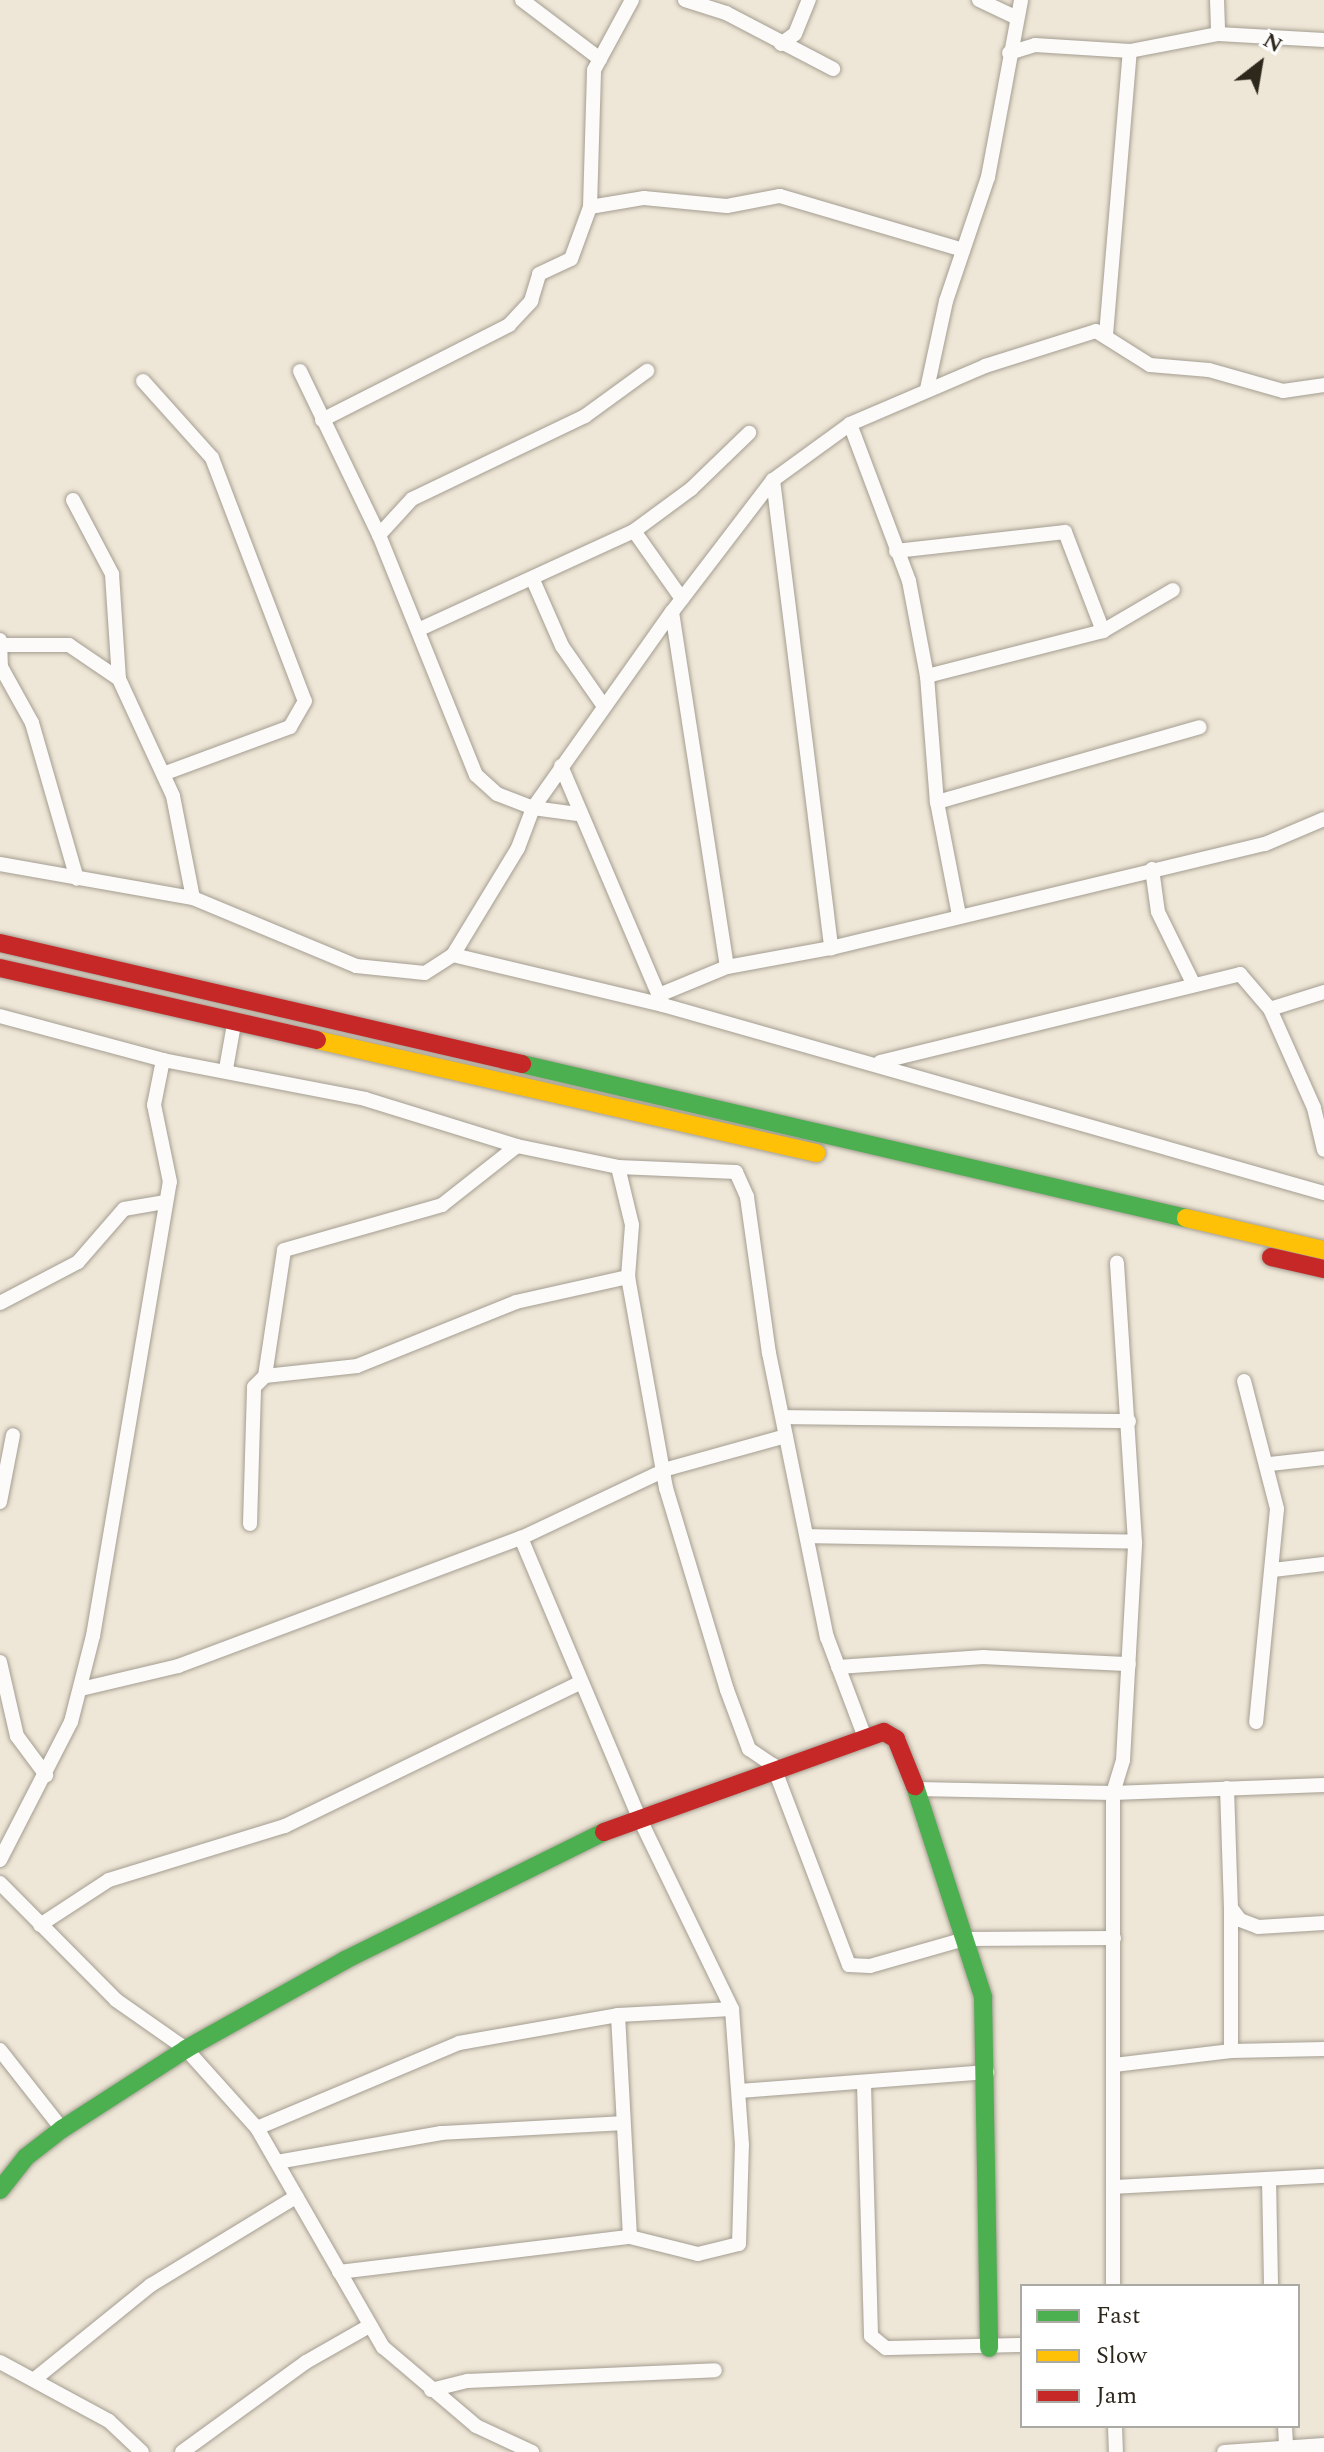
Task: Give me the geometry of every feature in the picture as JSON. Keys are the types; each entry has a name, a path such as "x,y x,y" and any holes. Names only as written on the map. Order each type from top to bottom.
{"main road":[{"path":"0,943 1324,1250"},
{"path":"0,968 234,1024 1324,1269"},
{"path":"0,2190 26,2157 62,2129 186,2049 345,1960 638,1815 773,1765 864,1735 884,1732 896,1739 917,1789 983,1997 987,2072 989,2348"}],"street":[{"path":"522,0 600,59"},
{"path":"322,420 509,325 531,301 539,274 571,259 590,207 594,70 632,0"},
{"path":"685,0 726,13 833,69"},
{"path":"781,44 795,34 809,0"},
{"path":"979,0 1017,18"},
{"path":"927,389 963,250 988,177 1021,0"},
{"path":"1217,0 1218,34"},
{"path":"1009,53 1035,45 1130,51 1218,34 1324,40"},
{"path":"1106,335 1130,51"},
{"path":"590,207 644,198 727,206 780,196 963,250"},
{"path":"0,864 193,898 356,966 425,973 453,955 518,848 533,808 561,766 603,705 773,480 850,424 927,389 1083,332 1106,335 1150,365 1209,370 1283,391 1324,385"},
{"path":"300,371 379,535 420,629 476,775 497,794 533,808 578,814"},
{"path":"379,535 412,499 585,416 647,371"},
{"path":"143,381 212,458 305,701 290,727 163,774"},
{"path":"850,424 909,581 927,676 937,802 959,915"},
{"path":"420,629 533,580 634,531 691,489 749,433"},
{"path":"773,480 831,948"},
{"path":"73,500 112,574 119,679 173,796 193,898"},
{"path":"634,531 682,599"},
{"path":"896,551 1065,532 1103,631"},
{"path":"533,580 562,646 603,705"},
{"path":"927,676 1103,631 1173,590"},
{"path":"672,612 727,967"},
{"path":"77,879 32,723 1,667 2,642 69,645 119,679"},
{"path":"937,802 1200,727"},
{"path":"561,766 578,814 661,1000"},
{"path":"661,1000 727,967 831,948 1265,844 1324,819"},
{"path":"1152,869 1158,912 1193,983"},
{"path":"453,955 661,1000 1324,1193"},
{"path":"880,1062 1193,983 1247,976 1270,1009 1314,1108 1324,1150"},
{"path":"1270,1009 1324,992"},
{"path":"0,1016 163,1060 226,1069 365,1099 517,1146 618,1167 736,1172 747,1197 786,1436 807,1536 838,1667 864,1735"},
{"path":"226,1069 234,1024"},
{"path":"0,1860 46,1775 81,1689 140,1382 170,1167 154,1105 163,1060"},
{"path":"250,1524 254,1387 265,1376 284,1250 442,1205 517,1146"},
{"path":"618,1167 632,1225 628,1277 667,1469 666,1488 749,1749 773,1765 849,1965 870,1966 965,1939 1114,1938"},
{"path":"0,1303 78,1262 124,1209 165,1202"},
{"path":"1113,2284 1113,1793 1123,1760 1135,1542 1117,1263"},
{"path":"265,1376 357,1366 516,1302 628,1277"},
{"path":"1244,1381 1270,1464 1277,1509 1256,1722"},
{"path":"783,1417 1129,1421"},
{"path":"0,1502 13,1435"},
{"path":"81,1689 178,1666 521,1538 667,1469 786,1436"},
{"path":"1270,1464 1324,1458"},
{"path":"807,1536 1135,1542"},
{"path":"339,2272 630,2237 698,2254 739,2244 740,2091 732,2009 638,1815 521,1538"},
{"path":"1273,1570 1324,1564"},
{"path":"838,1667 984,1657 1129,1664"},
{"path":"0,1662 17,1736 46,1775"},
{"path":"40,1925 109,1880 285,1826 580,1683"},
{"path":"917,1789 1113,1793 1324,1785"},
{"path":"1227,1788 1231,2051"},
{"path":"0,1883 132,2013 186,2049 257,2128 369,2326 431,2390 476,2426 532,2452"},
{"path":"1231,1908 1240,1920 1258,1927 1324,1923"},
{"path":"257,2128 459,2043 618,2015 732,2009"},
{"path":"618,2015 630,2237"},
{"path":"1114,2065 1231,2051 1324,2049"},
{"path":"0,2050 62,2129"},
{"path":"740,2091 864,2084 987,2072"},
{"path":"864,2084 871,2336 886,2348 1020,2345"},
{"path":"277,2162 441,2133 623,2123"},
{"path":"1113,2187 1324,2176"},
{"path":"1269,2179 1271,2284"},
{"path":"36,2378 151,2285 296,2197"},
{"path":"182,2452 306,2362 369,2326"},
{"path":"0,2362 36,2378 109,2421 142,2452"},
{"path":"431,2390 468,2381 715,2370"},
{"path":"1115,2428 1116,2452"},
{"path":"1285,2428 1286,2444"},
{"path":"1234,2451 1286,2444 1324,2445"}],"traffic: fast":[{"path":"522,1064 1186,1218"},
{"path":"915,1786 983,1997 989,2348"},
{"path":"0,2190 26,2157 62,2129 186,2049 345,1960 604,1832"}],"traffic: slow":[{"path":"317,1040 816,1153"},
{"path":"1186,1218 1324,1250"}],"traffic: jam":[{"path":"0,943 522,1064"},
{"path":"0,968 317,1040"},
{"path":"1271,1257 1324,1269"},
{"path":"604,1832 884,1732 896,1739 915,1786"}]}
